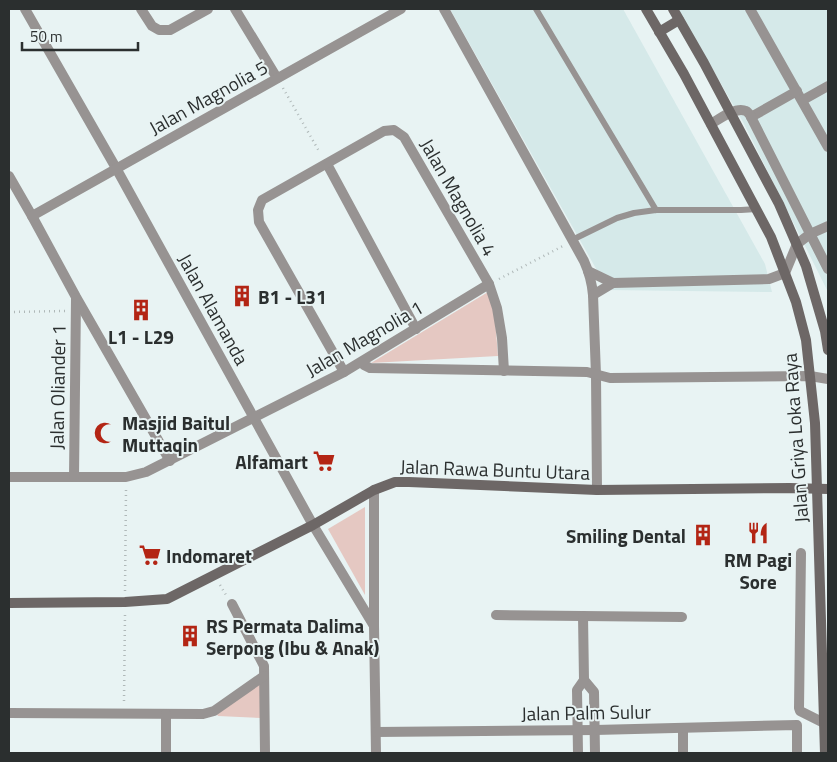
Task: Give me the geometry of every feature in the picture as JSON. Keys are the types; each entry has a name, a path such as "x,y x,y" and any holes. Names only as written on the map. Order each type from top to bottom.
{"main road":[{"name":"Jalan Griya Loka Raya","path":"646,9 684,74 771,237 796,302 806,340 823,489 824,753"},
{"name":"Jalan Griya Loka Raya","path":"673,9 704,62 779,204 806,266 825,331 828,350"},
{"path":"659,32 679,20"},
{"name":"Jalan Rawa Buntu Utara","path":"9,603 125,602 167,599 313,525 374,490 395,482 597,490 823,489"}],"street":[{"name":"Jalan Alamanda","path":"25,9 116,168 313,525 374,626"},
{"path":"141,9 152,26 159,30 170,30 208,9"},
{"path":"235,9 277,78"},
{"name":"Jalan Magnolia 5","path":"32,216 401,9"},
{"path":"444,9 584,260 588,271 593,295 597,490"},
{"path":"750,9 828,147"},
{"path":"751,117 800,95 828,86"},
{"path":"711,124 730,112 744,110 747,112 828,269"},
{"name":"Jalan Magnolia 4","path":"344,372 259,222 258,210 262,200 384,131 394,130 404,137 489,284 497,308 502,338 504,371"},
{"path":"327,164 416,329"},
{"name":"Jalan Oliander 1","path":"9,176 170,461"},
{"path":"588,271 613,283 769,279 785,273 797,244 810,234 828,226"},
{"path":"593,295 613,283"},
{"name":"Jalan Magnolia 1","path":"9,477 126,477 146,472 344,372 489,284"},
{"name":"Jalan Oliander 1","path":"74,477 76,297"},
{"path":"362,362 370,368 587,372 610,378 810,376 828,380"},
{"path":"374,490 376,753"},
{"path":"801,553 799,708 824,723"},
{"path":"232,604 264,666 265,753"},
{"path":"496,615 682,617"},
{"path":"578,753 577,690 584,680 583,616"},
{"path":"9,713 203,714 214,710 264,676"},
{"path":"584,680 594,692 595,753"},
{"path":"166,714 166,753"},
{"name":"Jalan Palm Sulur","path":"376,732 595,730 797,725 797,753"},
{"path":"683,728 683,753"}],"lane":[{"path":"536,9 656,210"},
{"path":"572,240 616,218 634,212 757,209"}],"path":[{"path":"277,78 327,164"},
{"path":"489,284 572,240"},
{"path":"9,312 75,311"},
{"path":"124,713 126,477"},
{"path":"214,576 232,604"}],"shaded area":[{"path":"450,9 623,9 765,264 772,292 608,290"},
{"path":"678,9 828,9 828,292 743,122"},
{"path":"488,292 494,307 498,356 371,363"},
{"path":"365,507 365,595 328,529"},
{"path":"261,683 262,718 218,716 216,713"}],"place":[{"name":"B1 - L31","path":"242,296"},
{"name":"L1 - L29","path":"141,310"},
{"name":"Masjid Baitul Muttaqin","path":"105,433"},
{"name":"Alfamart","path":"324,461"},
{"name":"RM Pagi Sore","path":"758,533"},
{"name":"Smiling Dental","path":"703,535"},
{"name":"Indomaret","path":"150,555"},
{"name":"RS Permata Dalima Serpong (Ibu & Anak)","path":"190,636"}]}
